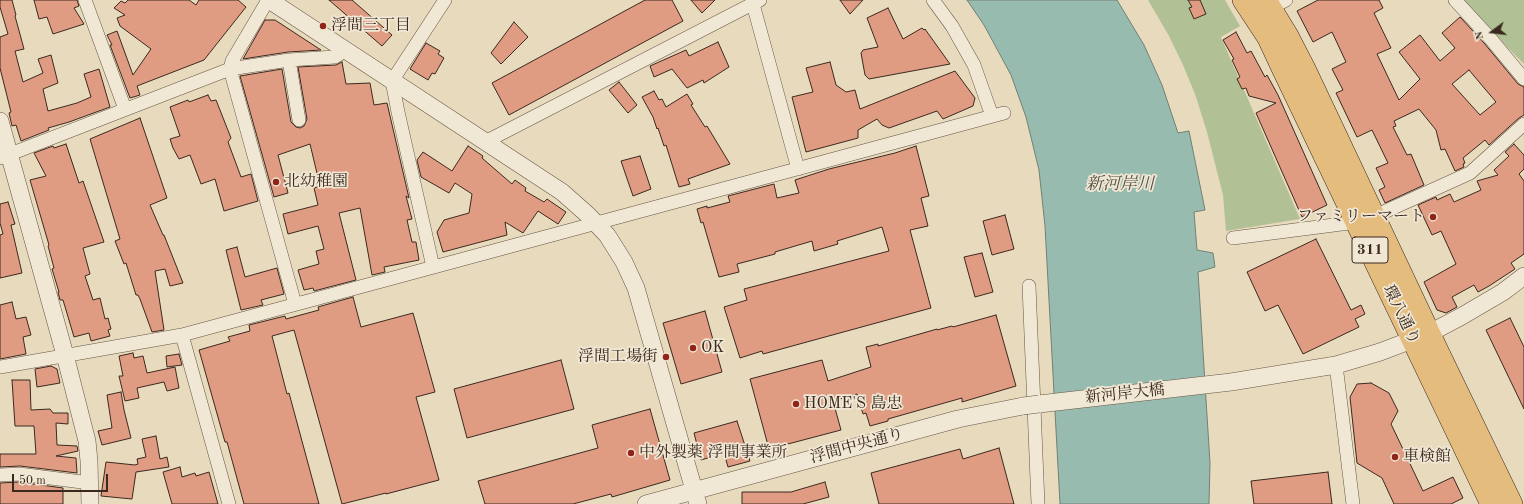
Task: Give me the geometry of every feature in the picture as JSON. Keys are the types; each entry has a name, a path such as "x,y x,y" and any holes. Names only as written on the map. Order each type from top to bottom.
{"main road":[{"name":"環八通り","path":"1243,0 1269,6 1288,36 1305,69 1366,219 1422,337 1512,504"},
{"name":"環八通り","path":"1422,337 1491,504"}],"street":[{"path":"85,0 125,109"},
{"path":"295,304 230,69 232,61 268,0 562,192 576,203 597,224 617,250 636,288 696,497"},
{"path":"433,267 392,81 445,0"},
{"path":"0,367 182,335 998,115 974,65 952,26 933,0"},
{"path":"1455,0 1490,38 1524,79"},
{"path":"485,142 756,2 798,169"},
{"path":"5,157 230,69 289,60 335,57 346,50"},
{"path":"289,60 299,120"},
{"path":"0,121 5,157 65,355 87,441 90,504"},
{"path":"1233,238 1366,219 1470,173 1524,124"},
{"name":"新河岸大橋","path":"1023,406 1227,383 1336,365 1380,352 1422,337 1503,292 1524,276"},
{"path":"1029,286 1038,504"},
{"path":"182,335 228,504"},
{"path":"1336,365 1353,504"},
{"name":"浮間中央通り","path":"646,504 696,497 958,419 1023,406"},
{"path":"0,475 19,474 90,483"}],"green space":[{"path":"1148,0 1225,0 1240,26 1221,37 1300,219 1226,231 1223,195 1207,132 1195,94 1169,36"},
{"path":"1462,0 1524,0 1524,64 1485,25"}],"water":[{"name":"新河岸川","path":"967,0 1117,0 1144,45 1162,85 1178,133 1189,131 1205,210 1194,212 1197,250 1213,253 1215,267 1198,272 1210,463 1209,504 1060,504 1045,226 1039,170 1026,117 1011,75 984,25"}],"building":[{"path":"0,0 12,0 24,49 15,51 23,82 43,73 38,59 51,55 58,83 43,89 48,111 77,103 91,97 84,74 99,69 110,107 48,128 49,130 21,141 16,125 12,126 9,113 11,112 0,68 0,37 8,34 0,7"},
{"path":"34,0 77,0 79,6 74,8 84,24 53,34 47,17 39,19"},
{"path":"128,0 189,0 196,5 199,0 238,0 246,7 204,60 137,86 140,95 130,98 110,45 112,45 107,35 117,31 133,75 151,49 120,26 117,18 125,15 114,8 121,1 125,3"},
{"path":"329,0 352,0 392,35 382,46"},
{"path":"645,0 672,0 683,21 509,115 492,83"},
{"path":"691,0 715,0 702,13"},
{"path":"840,0 863,0 850,14"},
{"path":"1188,0 1200,0 1206,14 1194,19 1189,8 1192,7"},
{"path":"1318,0 1379,0 1383,8 1374,13 1391,48 1377,54 1399,100 1420,79 1399,52 1420,35 1440,61 1455,48 1442,33 1460,17 1518,84 1524,87 1524,115 1489,145 1485,140 1463,158 1465,163 1463,164 1464,167 1455,171 1445,149 1441,150 1436,130 1419,109 1394,121 1396,126 1393,127 1407,155 1411,154 1424,185 1385,203 1379,190 1385,187 1376,168 1388,163 1372,130 1357,137 1336,93 1343,90 1332,69 1346,62 1332,32 1313,42 1297,11","holes":["1469,70 1496,102 1480,115 1452,84"]},
{"path":"888,8 903,39 922,28 924,30 925,29 950,64 869,79 865,75 861,53 863,50 878,47 867,18"},
{"path":"265,20 275,20 321,50 288,52 243,59"},
{"path":"514,22 528,37 501,64 491,53"},
{"path":"1236,32 1247,53 1251,51 1265,77 1267,75 1278,95 1327,205 1302,217 1256,113 1276,103 1249,96 1246,88 1242,89 1237,79 1240,77 1232,60 1234,59 1223,40"},
{"path":"718,42 729,67 704,83 703,80 687,88 672,69 654,77 650,66 686,50 689,56"},
{"path":"426,43 440,51 438,54 444,58 435,74 432,73 428,80 410,69"},
{"path":"342,62 346,84 370,83 374,105 387,103 409,198 406,196 412,219 407,220 412,242 416,242 419,260 384,267 385,272 372,275 360,208 339,213 356,280 314,291 313,288 304,290 298,270 319,264 316,251 324,249 318,226 288,234 283,214 318,205 314,188 320,186 310,144 278,155 288,193 274,197 240,76 282,69 291,122 296,127 300,128 304,126 307,119 298,67 336,65"},
{"path":"830,62 836,85 846,92 855,90 860,109 955,71 975,98 973,106 943,119 937,111 889,128 882,125 877,119 858,130 858,138 806,152 792,97 813,92 806,68"},
{"path":"619,82 637,105 628,113 609,90"},
{"path":"654,91 659,100 662,99 666,107 687,94 693,104 691,105 705,127 707,126 730,164 688,179 690,184 679,187 666,145 664,146 658,128 657,129 653,117 642,97"},
{"path":"208,95 211,101 216,100 231,138 228,142 241,177 251,174 258,201 224,211 215,179 201,184 190,155 179,159 173,148 170,139 180,136 170,107 188,100 189,102"},
{"path":"140,118 167,198 150,205 164,235 183,283 170,286 165,269 155,271 164,330 152,332 140,299 138,295 136,295 126,263 124,264 115,241 120,239 90,139"},
{"path":"66,144 79,183 83,181 104,242 83,248 90,274 85,276 93,300 100,298 105,319 108,318 111,329 108,330 110,336 91,341 89,333 74,337 63,300 60,300 52,269 54,268 49,245 30,180 46,176 34,153 53,146 54,148"},
{"path":"1514,144 1524,155 1524,169 1519,174 1524,181 1524,254 1511,263 1515,269 1489,286 1478,292 1474,285 1452,297 1457,307 1446,313 1437,310 1424,282 1456,264 1441,231 1432,235 1418,205 1436,197 1437,200 1450,194 1454,202 1481,190 1477,181 1498,175 1494,170 1509,156 1505,152"},
{"path":"468,146 483,156 482,158 512,184 515,180 526,188 525,191 544,202 547,199 566,212 558,224 538,211 523,233 505,222 507,235 443,252 437,232 444,220 469,213 472,194 455,183 449,193 421,177 417,160 423,152 452,171"},
{"path":"916,146 929,196 921,198 928,226 910,230 931,308 763,354 762,351 740,358 724,307 747,300 744,289 889,251 882,227 837,241 838,244 814,251 812,241 775,252 775,254 737,264 739,272 719,277 703,222 701,223 697,209 730,202 728,196 774,184 777,198 799,193 795,180 829,169 895,153"},
{"path":"640,156 651,189 633,196 621,161"},
{"path":"8,202 15,224 11,225 22,273 0,278 0,235 3,234 0,223 0,204"},
{"path":"1005,215 1014,249 992,255 983,221"},
{"path":"1316,239 1351,310 1361,305 1365,314 1355,319 1359,327 1303,354 1278,305 1265,311 1247,272"},
{"path":"237,247 245,277 277,268 284,294 261,300 263,305 241,310 226,250"},
{"path":"982,253 993,292 975,297 964,257"},
{"path":"353,297 361,327 413,313 435,392 416,397 439,480 342,504 294,330 272,336 319,504 244,504 199,350 230,341 228,337 250,331 249,325 285,316 286,319 319,310 318,307"},
{"path":"12,302 16,319 26,317 31,335 23,337 26,354 0,359 0,305"},
{"name":"OK","path":"705,311 722,372 681,384 663,323"},
{"path":"996,315 1016,386 962,402 962,398 888,419 888,421 870,426 866,413 863,414 857,394 833,401 841,430 769,449 750,379 822,360 828,381 871,367 866,347 878,344 878,346 937,329 953,327"},
{"path":"1510,318 1524,347 1524,409 1486,330"},
{"path":"133,353 134,358 143,356 147,373 175,367 179,388 167,391 164,382 137,388 139,398 125,401 119,376 123,376 119,356"},
{"path":"179,354 182,365 167,367 166,356"},
{"path":"561,360 574,409 467,438 454,389"},
{"path":"51,366 57,369 60,383 37,387 35,369"},
{"path":"12,380 30,380 31,410 50,409 53,413 68,413 68,424 56,423 57,445 77,446 78,451 56,456 76,458 77,473 20,466 0,467 0,454 36,454 34,426 15,426"},
{"path":"1371,383 1389,393 1398,411 1391,424 1423,491 1453,477 1463,498 1451,504 1394,504 1382,478 1357,463 1350,397 1357,384"},
{"path":"121,392 131,438 102,445 98,431 112,428 107,395"},
{"path":"650,409 670,480 612,497 611,494 573,504 485,504 478,481 598,448 592,425"},
{"path":"737,421 750,461 728,467 724,453 701,460 694,433"},
{"path":"156,436 160,459 167,457 169,467 136,472 132,499 101,496 106,462 138,464 137,459 146,457 142,439"},
{"path":"999,448 1014,504 879,504 871,473 960,449 963,459"},
{"path":"180,467 182,477 195,473 196,476 209,472 218,504 172,504 163,472"},
{"path":"1328,472 1332,504 1254,504 1251,481"},
{"path":"19,482 63,488 63,504 0,504 0,483"},
{"path":"825,482 829,497 803,504 742,504 742,492 791,492"}],"place":[{"name":"浮間三丁目","path":"323,26"},
{"name":"北幼稚園","path":"276,182"},
{"name":"ファミリーマート","path":"1433,217"},
{"name":"OK","path":"693,348"},
{"name":"浮間工場街","path":"666,357"},
{"name":"HOME'S 島忠","path":"796,404"},
{"name":"中外製薬 浮間事業所","path":"631,453"},
{"name":"車検館","path":"1395,457"}]}
